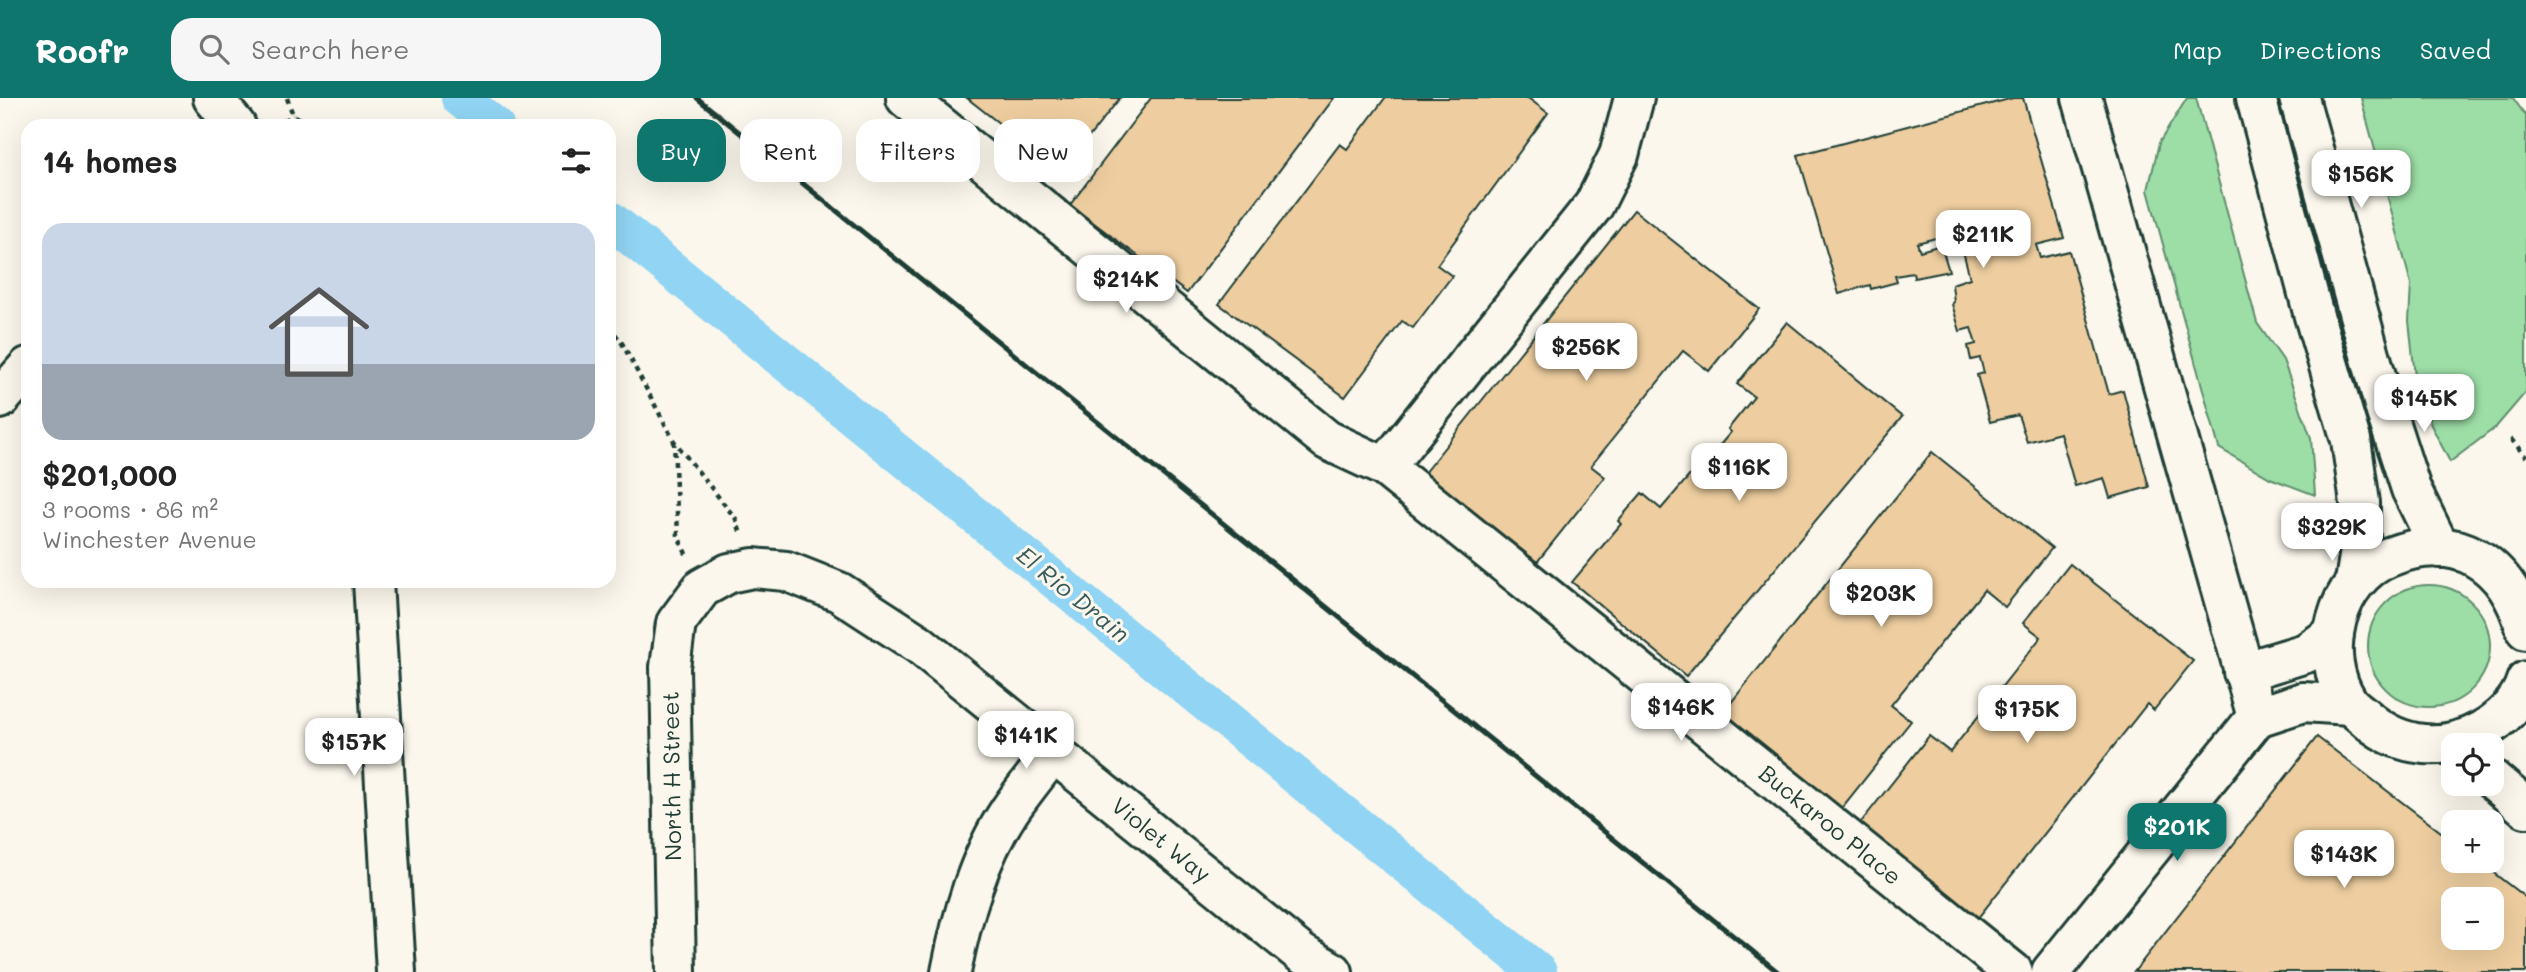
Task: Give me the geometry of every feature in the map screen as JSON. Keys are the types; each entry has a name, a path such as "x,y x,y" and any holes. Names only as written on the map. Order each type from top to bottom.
{"street":[{"path":"213,98 230,119"},
{"name":"Buckaroo Place","path":"906,98 1327,440 1385,467 2013,972"},
{"path":"1385,467 1594,205 1619,155 1634,98"},
{"path":"2082,98 2257,717"},
{"path":"2256,98 2351,440 2360,503 2360,550 2355,582"},
{"path":"2299,98 2396,444 2411,489 2440,548"},
{"path":"0,399 21,375"},
{"path":"2441,750 2404,741 2377,727 2350,705 2341,688 2334,664 2334,634 2344,599 2355,582 2381,561 2408,550 2440,548 2465,553 2513,581 2526,630"},
{"name":"Violet Way","path":"702,588 729,573 753,568 786,571 839,592 919,644 1302,954 1333,972"},
{"path":"373,588 396,972"},
{"name":"North H Street","path":"676,972 670,667 676,623 702,588"},
{"path":"2243,672 2306,653 2334,634"},
{"path":"2051,972 2257,717 2303,702 2350,705"},
{"path":"2478,733 2524,705"},
{"path":"951,972 961,926 977,875 1009,812 1052,754"},
{"path":"2504,789 2526,808"}],"path":[{"path":"287,98 293,115 300,119"},
{"path":"287,119 293,115"},
{"path":"616,335 674,441 736,519 753,568"},
{"path":"2511,439 2526,457"},
{"path":"674,441 678,536 702,588"}],"green space":[{"path":"2187,98 2196,98 2257,323 2283,360 2311,438 2315,495 2270,478 2219,448 2148,190 2159,143"},
{"path":"2361,98 2513,98 2526,116 2526,392 2496,427 2450,462 2431,425 2415,376 2409,321 2411,284"},
{"path":"2429,585 2452,590 2472,603 2485,623 2490,646 2485,669 2472,689 2452,702 2429,707 2406,702 2386,689 2373,669 2368,646 2373,623 2386,603 2406,590"}],"building":[{"path":"967,98 1120,98 1093,132 1093,119 994,119"},
{"path":"1151,98 1334,98 1187,293 1070,205 1087,182 1093,182 1093,175"},
{"path":"1385,98 1528,98 1548,113 1437,265 1452,276 1413,328 1402,321 1345,397 1219,304 1340,144 1347,149"},
{"path":"2013,98 2023,98 2064,238 2036,245 2040,258 2069,251 2109,394 2123,390 2149,487 2110,498 2104,478 2075,486 2060,433 2027,442 2018,415 1990,422 1977,375 1984,373 1980,358 1971,360 1968,346 1976,344 1971,328 1960,331 1952,304 1952,284 1970,278 1956,224 1944,226 1947,235 1917,243 1920,251 1941,245 1949,271 1914,278 1913,273 1895,276 1897,282 1871,289 1870,285 1839,294 1798,155"},
{"path":"1634,210 1759,309 1709,371 1683,351 1591,466 1605,477 1537,562 1424,473"},
{"path":"1787,322 1902,417 1686,676 1572,582 1621,524 1618,521 1642,493 1661,509 1731,432 1728,429 1754,397 1737,384"},
{"path":"1932,452 2052,548 2005,607 1984,590 1891,705 1911,721 1840,810 1721,715"},
{"path":"2070,564 2193,661 2154,710 2147,704 1977,919 1858,826 1929,736 1950,752 2041,637 2023,623"},
{"path":"2317,737 2441,832 2441,873 2494,873 2526,898 2526,972 2134,972"}],"waterway":[{"name":"El Rio Drain","path":"460,98 486,119"},
{"name":"El Rio Drain","path":"616,225 1538,972"}],"railway":[{"path":"697,98 1778,972"}]}
